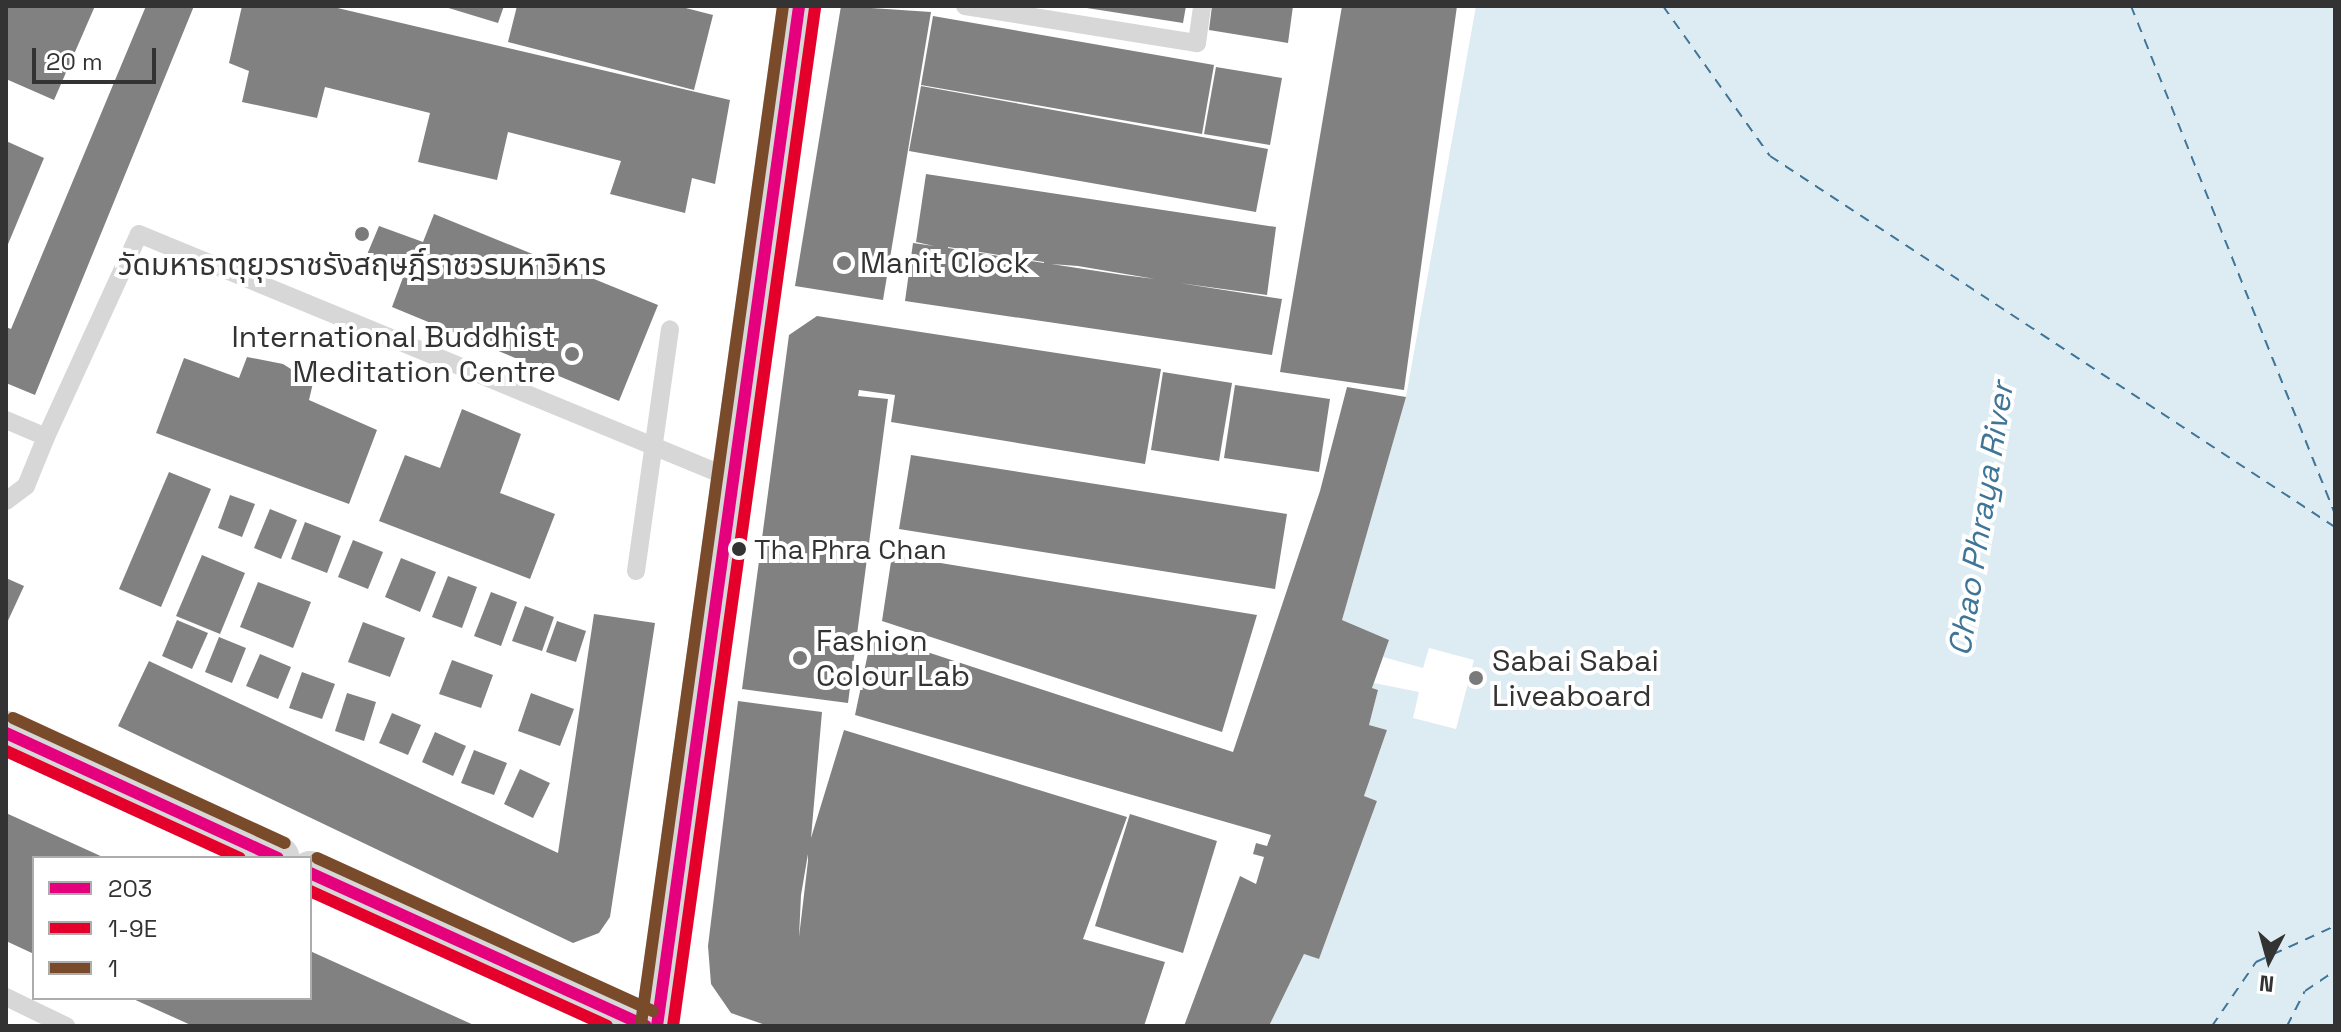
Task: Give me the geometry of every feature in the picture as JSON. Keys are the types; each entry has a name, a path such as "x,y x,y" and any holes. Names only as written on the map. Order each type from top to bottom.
{"street":[{"path":"657,1026 799,6"},
{"path":"6,733 274,856"},
{"path":"312,874 646,1026"}],"lane":[{"path":"965,6 1197,43 1202,6"},
{"path":"6,501 26,486 139,234 733,479"},
{"path":"636,571 670,329"},
{"path":"6,420 46,437"},
{"path":"6,997 66,1026"}],"water":[{"name":"Chao Phraya River","path":"1476,6 2335,6 2335,1026 1269,1026 1304,954 1319,959 1377,801 1364,796 1387,730 1369,725 1378,690 1372,688 1389,640 1342,620 1406,397"}],"pier":[{"path":"1429,648 1474,660 1456,729 1413,718 1419,692 1374,683 1383,657 1423,668"}],"building":[{"path":"6,6 95,6 54,100 6,79"},
{"path":"146,6 194,6 35,395 6,383 6,327 11,329"},
{"path":"242,6 329,6 730,100 715,184 692,178 685,213 610,194 621,161 508,132 497,180 418,162 430,113 325,87 317,118 242,102 249,71 229,63"},
{"path":"442,6 504,6 498,23"},
{"path":"517,6 678,6 713,15 694,90 508,42"},
{"path":"841,6 931,12 883,300 795,286"},
{"path":"1074,6 1186,6 1183,23"},
{"path":"1212,6 1293,6 1288,43 1209,30"},
{"path":"1342,6 1457,6 1404,390 1280,372"},
{"path":"933,16 1214,65 1202,134 921,85"},
{"path":"1216,67 1282,78 1270,145 1204,134"},
{"path":"921,86 1268,149 1256,212 909,151"},
{"path":"6,141 44,158 6,249"},
{"path":"926,174 1276,227 1267,295 1179,283 1282,299 1272,355 905,301 913,243 934,246 916,242","holes":["948,248 1044,262 1044,263","1051,264 1078,266 1155,279 1123,275"]},
{"name":"International Buddhist Meditation Centre","path":"434,214 658,305 619,401 392,307 405,272 366,257 379,226 423,242"},
{"path":"817,316 1161,369 1145,464 891,422 895,395 859,390 858,396 888,399 848,703 742,689 789,335"},
{"path":"247,357 283,364 313,383 309,400 377,430 349,504 156,433 184,358 239,378"},
{"path":"1163,372 1232,383 1219,461 1151,450"},
{"path":"1235,385 1330,399 1319,472 1224,458"},
{"path":"1347,387 1406,397 1342,620 1389,640 1372,688 1378,690 1369,725 1387,730 1364,796 1377,801 1319,959 1304,954 1269,1026 1184,1026 1240,876 1256,884 1264,857 1253,854 1256,843 1267,846 1271,835 855,715 872,634 1233,752 1320,491"},
{"path":"462,409 521,434 500,493 555,514 530,579 379,521 405,455 440,468"},
{"path":"911,455 1287,514 1275,589 899,529"},
{"path":"169,472 211,489 161,607 119,589"},
{"path":"230,495 255,504 242,537 218,528"},
{"path":"270,509 297,520 281,559 254,548"},
{"path":"305,522 341,536 327,573 291,559"},
{"path":"353,540 383,552 368,589 338,577"},
{"path":"202,555 245,573 220,634 176,616"},
{"path":"892,555 1257,615 1222,732 882,621"},
{"path":"401,558 436,572 420,612 385,597"},
{"path":"448,576 477,587 462,628 432,617"},
{"path":"6,578 24,586 6,625"},
{"path":"258,582 311,602 293,648 240,627"},
{"path":"491,592 517,602 501,646 474,636"},
{"path":"525,606 554,617 542,651 512,641"},
{"path":"594,614 655,623 610,917 599,933 573,943 118,726 149,661 558,853"},
{"path":"177,620 208,633 192,669 162,656"},
{"path":"557,621 586,631 576,662 546,652"},
{"path":"363,622 405,638 390,677 348,662"},
{"path":"219,637 246,648 232,683 205,672"},
{"path":"260,654 291,667 278,699 246,686"},
{"path":"452,660 493,675 481,708 439,694"},
{"path":"302,672 335,684 322,719 289,708"},
{"path":"347,693 376,702 364,741 335,731"},
{"path":"531,693 574,709 560,746 518,731"},
{"path":"738,701 822,712 811,838 844,730 1127,817 1083,939 1165,962 1144,1026 768,1026 731,1013 711,984 708,946","holes":["808,854 799,937 801,895"]},
{"path":"392,713 421,725 408,755 379,743"},
{"path":"435,732 466,746 453,776 422,762"},
{"path":"474,750 507,763 494,795 461,783"},
{"path":"520,769 550,783 533,818 504,804"},
{"path":"6,813 101,856 32,856 32,953 6,941"},
{"path":"1130,814 1217,841 1183,953 1095,926"},
{"path":"312,952 476,1026 193,1026 135,1000 312,1000"}],"ferry route":[{"path":"1663,6 1770,156 2335,527"},
{"path":"2131,6 2335,514"},
{"path":"2212,1026 2256,962 2335,926"},
{"path":"2287,1026 2305,991 2335,971"}],"transit line":[{"name":"1","path":"641,1024 783,6"},
{"name":"203","path":"657,1026 799,6"},
{"name":"1-9E","path":"673,1026 815,8"},
{"name":"1","path":"13,718 285,843"},
{"name":"203","path":"6,733 274,856"},
{"name":"1-9E","path":"6,751 236,856"},
{"name":"1","path":"317,858 653,1011"},
{"name":"203","path":"312,874 646,1026"},
{"name":"1-9E","path":"312,892 607,1026"}],"place":[{"name":"วัดมหาธาตุยุวราชรังสฤษฎิ์ราชวรมหาวิหาร","path":"362,234"},
{"name":"Manit Clock","path":"844,263"},
{"name":"International Buddhist Meditation Centre","path":"572,354"},
{"name":"Tha Phra Chan","path":"739,549"},
{"name":"Fashion Colour Lab","path":"800,658"},
{"name":"Sabai Sabai Liveaboard","path":"1476,678"}]}
